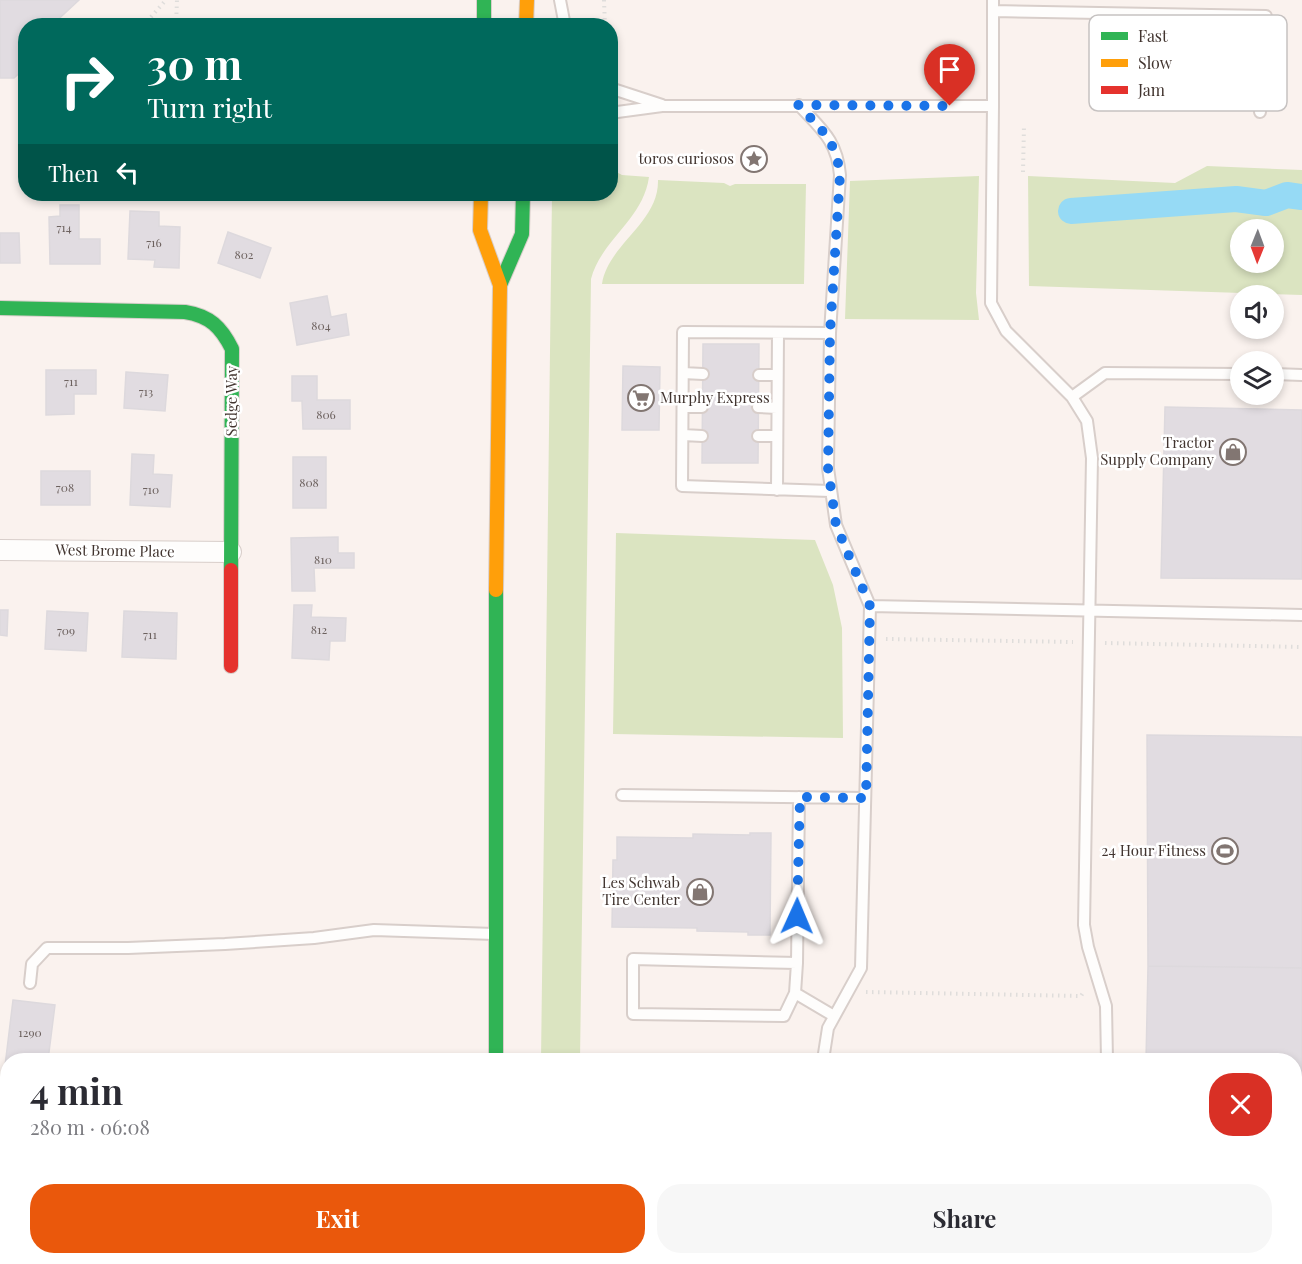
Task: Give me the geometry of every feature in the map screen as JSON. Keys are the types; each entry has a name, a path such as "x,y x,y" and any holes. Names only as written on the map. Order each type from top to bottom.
{"main road":[{"path":"484,0 484,18"},
{"path":"526,18 527,0"},
{"path":"481,201 480,230 500,285 496,441 498,934 496,1053"},
{"path":"500,285 522,234 523,201"},
{"name":"Sedge Way","path":"0,308 185,312 202,314 221,327 232,348 231,666"}],"street":[{"name":"West Brome Place","path":"0,550 231,552"}],"lane":[{"path":"561,0 564,18"},
{"path":"1107,1053 1106,1006 1088,947 1084,925 1092,458 1087,421 1072,397 1006,332 991,303 993,6 1239,15"},
{"path":"618,91 662,105"},
{"path":"618,112 662,105 993,106"},
{"path":"798,105 830,139 838,158 840,175 830,333 827,445 830,491 836,525 870,606 862,959 861,968 828,1028 824,1053"},
{"path":"522,234 535,206"},
{"path":"830,333 684,332 682,486 830,491"},
{"path":"777,490 778,333"},
{"path":"683,373 703,374"},
{"path":"1072,397 1105,373 1230,374"},
{"path":"759,375 777,375"},
{"path":"1284,375 1302,375"},
{"path":"683,407 702,407"},
{"path":"758,407 777,408"},
{"path":"683,435 702,436"},
{"path":"758,436 777,436"},
{"path":"870,606 1302,615"},
{"path":"622,795 866,798"},
{"path":"796,963 633,959 633,1014 784,1016 795,993 796,963 800,797"},
{"path":"30,983 32,964 47,948 128,948 225,944 314,938 374,930 498,934"},
{"path":"795,993 834,1016"}],"path":[{"path":"149,18 166,0"},
{"path":"176,18 177,0"},
{"path":"604,0 605,18"},
{"path":"1023,172 1024,125"},
{"path":"849,990 879,994 1081,996 1097,973"}],"green space":[{"path":"1207,166 1302,170 1302,295 1284,294 1284,285 1230,285 1230,293 1029,286 1028,176 1175,183"},
{"path":"618,173 649,177 639,206 603,253 591,279 580,1053 541,1053 552,201 618,201"},
{"path":"979,176 976,293 979,320 845,319 850,181"},
{"path":"658,180 724,183 730,186 735,184 806,184 804,284 602,284 613,257 651,209"},
{"path":"616,533 815,540 833,585 842,628 843,738 613,734"}],"building":[{"path":"0,0 79,0 60,18 18,18 18,74 14,78 0,78"},
{"path":"60,205 79,205 79,239 100,239 100,264 50,264 49,217 60,216"},
{"path":"130,211 159,212 159,226 180,227 179,268 154,267 155,260 128,259"},
{"path":"228,232 271,248 260,278 218,263"},
{"path":"0,233 19,233 20,263 0,263"},
{"path":"327,296 331,317 346,314 349,335 297,345 290,303"},
{"name":"Murphy Express","path":"703,344 759,344 758,463 702,463"},
{"name":"Murphy Express","path":"623,366 660,367 659,430 622,430"},
{"path":"46,370 96,370 96,394 74,394 74,414 46,415"},
{"path":"126,372 168,375 165,411 124,408"},
{"path":"292,376 317,376 317,400 350,400 350,429 303,429 302,401 292,401"},
{"name":"Tractor Supply Company","path":"1165,407 1302,410 1302,579 1161,578"},
{"path":"132,454 154,455 153,474 172,475 170,507 130,505"},
{"path":"293,457 326,457 326,508 293,508"},
{"path":"41,471 90,471 90,505 41,505"},
{"path":"338,537 338,553 354,553 354,568 314,568 315,591 292,591 291,538"},
{"path":"294,605 312,605 311,617 346,618 345,641 330,641 329,660 292,658"},
{"path":"0,610 8,610 7,636 0,635"},
{"path":"47,611 88,613 86,651 45,649"},
{"path":"124,611 177,613 176,659 122,657"},
{"name":"24 Hour Fitness","path":"1147,735 1302,737 1302,968 1148,966"},
{"path":"750,833 771,833 770,935 697,931 697,928 612,927 613,860 617,860 617,837 693,838 693,834 750,835"},
{"path":"1148,966 1302,968 1302,1053 1146,1053"},
{"path":"13,1000 55,1005 49,1053 7,1053"}],"waterway":[{"path":"1071,211 1236,199 1266,203 1287,195 1302,197"}],"traffic: fast":[{"path":"484,0 484,18"},
{"path":"500,285 522,234 523,201"},
{"path":"0,308 185,312 201,316 224,334 232,349 231,570"},
{"path":"496,590 496,1053"}],"traffic: slow":[{"path":"526,18 527,0"},
{"path":"481,201 480,230 500,285 496,590"}],"traffic: jam":[{"path":"231,570 231,666"}],"place":[{"name":"toros curiosos","path":"754,159"},
{"name":"Murphy Express","path":"641,398"},
{"name":"Tractor Supply Company","path":"1233,452"},
{"name":"24 Hour Fitness","path":"1225,851"},
{"name":"Les Schwab Tire Center","path":"700,892"}],"route":[{"path":"797,916 800,797 866,798 870,606 848,559 836,525 828,468 830,333 840,175 838,158 830,139 798,105 950,106"}]}
